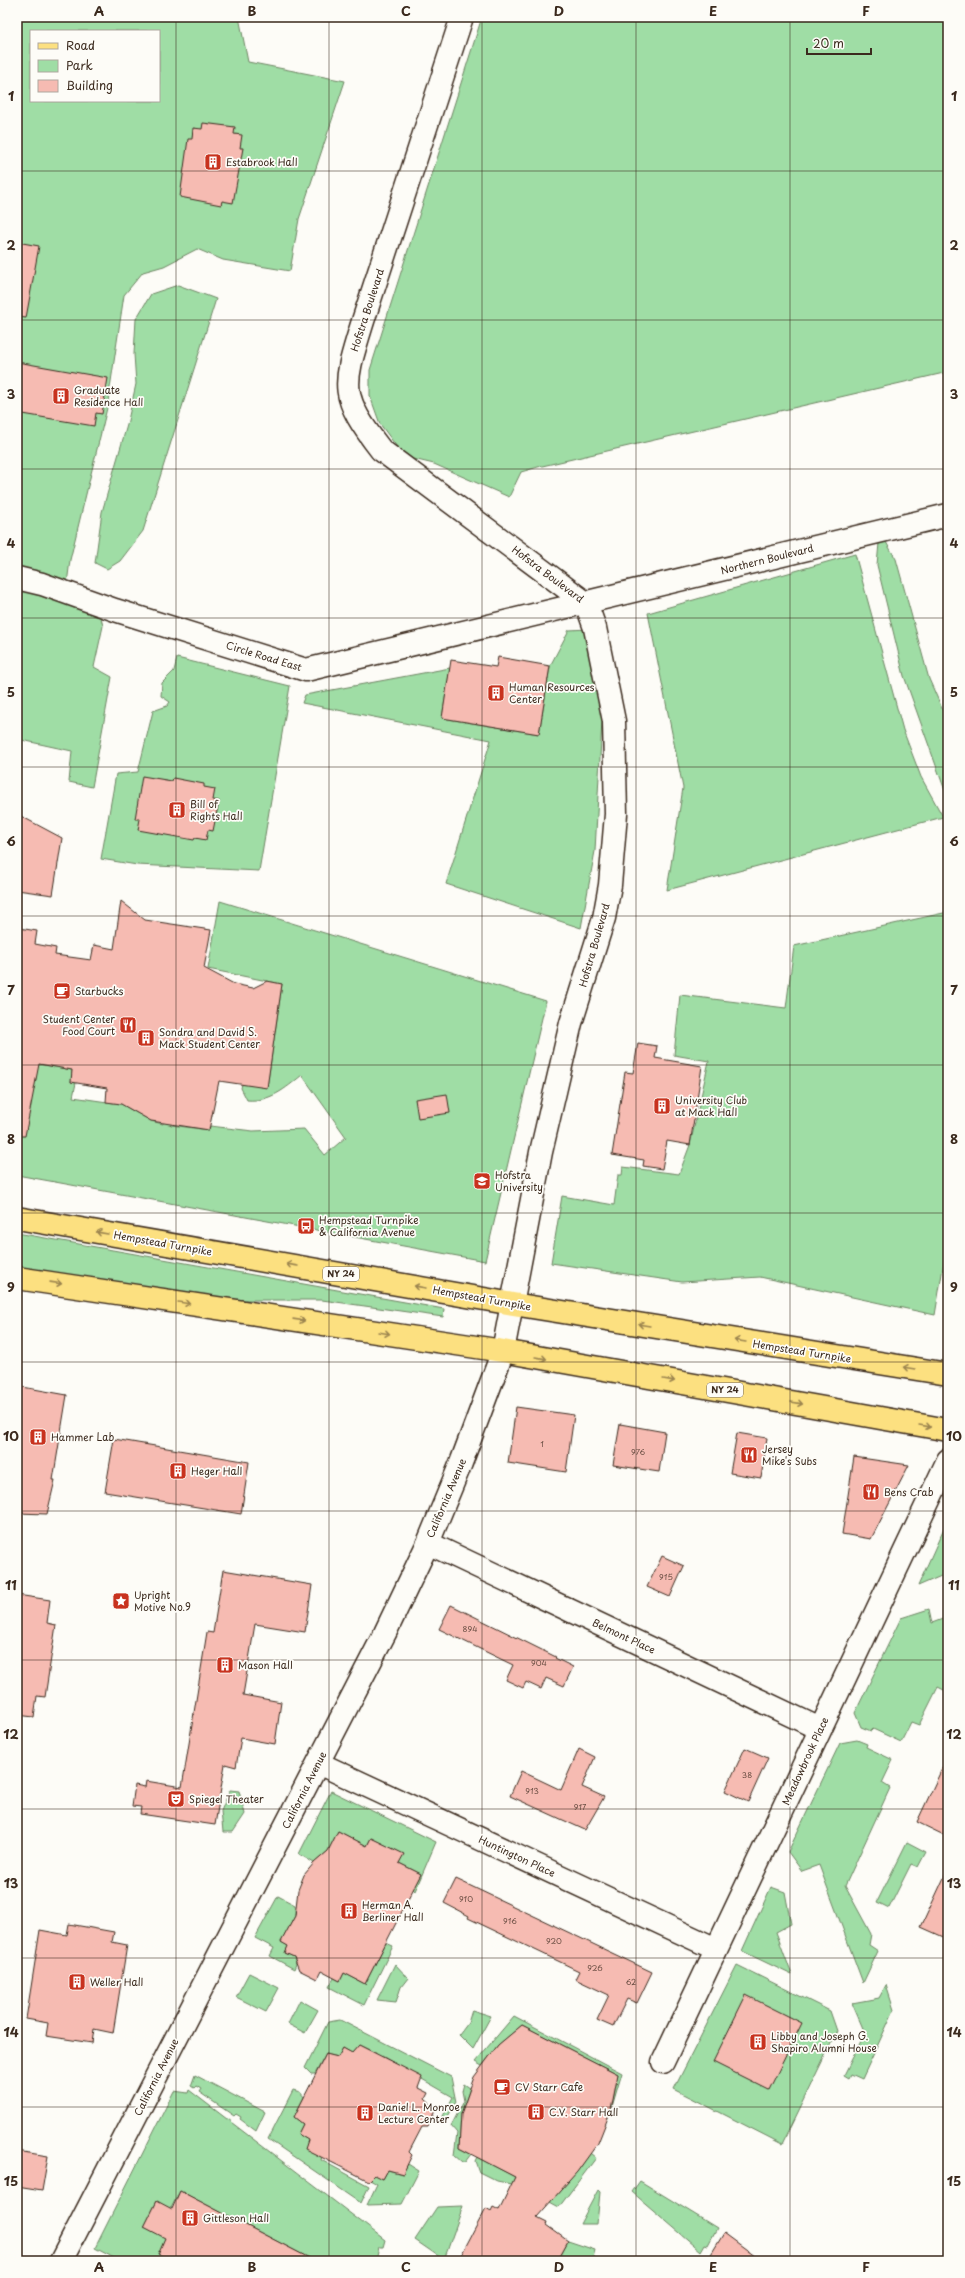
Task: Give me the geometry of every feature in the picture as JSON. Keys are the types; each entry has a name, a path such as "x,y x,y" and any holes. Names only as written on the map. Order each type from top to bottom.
{"main road":[{"name":"Hempstead Turnpike","path":"17,1218 514,1304 948,1374"},
{"name":"NY 24","path":"17,1278 503,1351 948,1430"}],"street":[{"name":"Hofstra Boulevard","path":"462,17 351,360 348,389 351,404 361,424 381,450 586,603 595,628 614,721 616,814 610,885 604,918 572,1022 545,1137 514,1304"},
{"name":"Northern Boulevard","path":"586,603 948,515"},
{"name":"Circle Road East","path":"17,578 42,584 115,610 306,670 586,603"},
{"name":"California Avenue","path":"61,2261 318,1762 428,1543 461,1463 503,1351 514,1304"},
{"name":"Meadowbrook Place","path":"663,2062 948,1460"},
{"name":"Belmont Place","path":"428,1543 820,1729"},
{"name":"Huntington Place","path":"318,1762 716,1949"}],"green space":[{"path":"17,17 239,17 248,62 345,81 299,219 290,271 223,260 197,249 164,266 143,272 124,295 107,408 70,560 66,592 100,614 103,626 94,667 112,677 92,787 69,782 72,751 17,739"},
{"path":"482,17 948,17 948,372 538,467 521,472 509,497 434,464 413,459 397,447 380,424 370,396 370,370"},
{"path":"178,285 216,299 143,531 120,561 107,569 95,563 102,512 127,425 136,384 134,354 136,319 151,294"},
{"path":"880,532 896,559 929,679 948,722 948,799 904,676 877,565"},
{"path":"855,554 903,730 921,777 943,817 667,890 683,788 648,613"},
{"path":"588,629 602,720 595,851 581,928 446,884 491,740 302,703 305,695 450,668 442,718 539,734 550,666 569,630"},
{"path":"177,658 290,686 259,871 137,865 101,859 116,774 138,772 153,711 167,706 170,702 161,696 162,683 174,671"},
{"path":"220,901 546,1001 485,1261 17,1175 17,1060 72,1070 71,1082 76,1083 73,1097 121,1104 151,1121 163,1124 165,1113 173,1114 171,1125 209,1130 210,1126 253,1131 304,1129 325,1155 346,1137 302,1075 277,1094 263,1099 247,1100 241,1088 242,1084 267,1087 282,984 208,969"},
{"path":"948,912 948,1238 935,1315 760,1277 682,1282 551,1263 562,1196 614,1205 618,1175 622,1175 623,1167 679,1174 690,1145 709,1061 674,1055 680,995 786,1008 794,946"},
{"path":"17,1233 444,1309 443,1317 322,1300 227,1300 17,1270"},
{"path":"948,1519 948,1573 918,1586"},
{"path":"929,1609 932,1623 948,1617 948,1692 938,1687 919,1725 911,1722 901,1742 873,1729 871,1731 861,1727 855,1713 901,1618"},
{"path":"857,1740 867,1744 866,1747 893,1760 882,1783 890,1788 845,1886 871,1934 869,1945 878,1951 863,1983 819,1865 802,1871 788,1852 840,1743"},
{"path":"230,1790 239,1791 245,1814 233,1832 223,1832 221,1811"},
{"path":"331,1791 436,1842 415,1891 413,1889 421,1874 399,1863 403,1854 371,1838 367,1846 338,1831 328,1851 314,1863 299,1854"},
{"path":"907,1842 926,1852 918,1867 911,1864 889,1908 877,1902"},
{"path":"771,1887 785,1892 791,1924 776,1932 792,1975 742,1951"},
{"path":"278,1896 295,1905 295,1916 281,1942 288,1946 285,1953 294,1957 296,1964 294,1969 270,1956 274,1948 255,1938"},
{"path":"386,1943 393,1946 364,2005 329,1987 334,1978 340,1981 344,1973 365,1984"},
{"path":"395,1964 408,1978 401,1987 396,2002 377,2000"},
{"path":"737,1965 830,2011 837,2031 782,2144 674,2089"},
{"path":"249,1973 279,1988 266,2012 236,1997"},
{"path":"886,1985 894,2010 862,2079 851,2074 849,2078 844,2075 865,2033 852,2003 879,1998"},
{"path":"300,2000 318,2010 305,2033 288,2024"},
{"path":"472,2010 491,2016 473,2049 459,2035 468,2023"},
{"path":"514,2016 622,2073 611,2110 618,2074 522,2025 498,2045 482,2066 475,2062"},
{"path":"340,2020 451,2077 456,2102 446,2120 442,2118 453,2097 382,2056 379,2060 375,2058 376,2053 359,2045 352,2053 343,2048 338,2057 326,2054 315,2074 311,2074 305,2068 328,2022"},
{"path":"195,2075 265,2112 256,2131 240,2119 241,2117 236,2114 234,2116 199,2092 201,2089 196,2086 194,2088 191,2086"},
{"path":"464,2084 470,2088 461,2114 459,2148 471,2154 465,2162 462,2162 454,2155 457,2133 451,2126 464,2101 462,2091"},
{"path":"189,2090 385,2240 383,2247 379,2247 376,2261 315,2261 180,2191 170,2210 157,2201 144,2227 166,2237 158,2254 168,2261 120,2261 95,2248 174,2091 188,2093"},
{"path":"293,2090 300,2092 304,2097 294,2117 303,2124 298,2134 308,2140 306,2149 322,2157 321,2160 369,2186 361,2203 268,2139"},
{"path":"590,2153 596,2158 559,2207 533,2193 555,2197"},
{"path":"477,2157 515,2177 512,2184 497,2181 479,2172 475,2161"},
{"path":"408,2164 419,2171 402,2204 367,2205 377,2184 370,2180 374,2174 383,2179 388,2170 402,2174"},
{"path":"640,2181 717,2228 708,2245 705,2244 701,2251 632,2192"},
{"path":"598,2190 600,2192 597,2224 580,2224"},
{"path":"463,2206 444,2260 415,2240 437,2207"},
{"path":"568,2241 595,2250 592,2261 574,2261 561,2254"}],"building":[{"name":"Estabrook Hall","path":"203,123 235,127 234,134 242,135 240,148 243,148 233,203 222,201 221,205 180,197 188,139 192,139 193,128 202,129"},
{"path":"17,242 39,246 26,318 17,317"},
{"name":"Graduate Residence Hall","path":"17,362 108,378 102,414 96,413 94,426 17,413"},
{"name":"Human Resources Center","path":"498,657 550,666 539,734 442,718 451,660 496,667"},
{"name":"Bill of Rights Hall","path":"142,776 172,781 173,778 204,784 204,787 215,789 213,800 219,801 213,831 208,830 206,840 195,838 194,840 138,830 140,819 135,819"},
{"path":"17,814 62,838 53,895 17,890"},
{"name":"Sondra and David S. Mack Student Center","path":"121,901 145,920 211,930 204,968 234,984 253,988 267,981 282,984 267,1088 219,1081 209,1130 151,1121 121,1104 106,1102 107,1088 71,1082 72,1070 39,1064 25,1136 17,1136 19,1060 17,1060 19,928 37,931 35,944 56,948 55,955 91,960 94,945 114,949"},
{"name":"University Club at Mack Hall","path":"638,1043 657,1046 655,1058 702,1066 690,1145 667,1141 662,1169 643,1166 644,1160 612,1155 625,1072 633,1073"},
{"path":"447,1094 450,1113 418,1118 415,1099"},
{"name":"Hammer Lab","path":"17,1386 67,1395 53,1480 55,1480 47,1514 17,1513"},
{"path":"516,1407 574,1415 566,1472 508,1463"},
{"path":"620,1424 665,1432 659,1472 613,1465"},
{"name":"Jersey Mike's Subs","path":"737,1433 767,1438 761,1478 730,1473"},
{"name":"Heger Hall","path":"114,1439 249,1462 241,1514 105,1492"},
{"path":"854,1457 909,1465 871,1539 842,1534"},
{"path":"662,1556 684,1566 670,1597 647,1587"},
{"name":"Mason Hall","path":"223,1570 312,1585 305,1632 255,1624 243,1695 281,1702 275,1744 241,1738 236,1767 225,1764 215,1825 140,1814 141,1807 132,1806 135,1785 145,1787 146,1781 182,1787 207,1632 213,1633"},
{"path":"17,1595 50,1600 47,1623 56,1625 45,1697 37,1696 34,1717 17,1715"},
{"path":"451,1605 556,1657 555,1658 573,1667 564,1686 546,1678 541,1689 526,1682 523,1688 506,1680 513,1665 439,1629"},
{"path":"745,1748 768,1758 748,1802 725,1791"},
{"path":"579,1749 595,1757 582,1787 604,1797 585,1830 510,1796 521,1771 561,1790"},
{"path":"948,1756 948,1837 917,1822"},
{"name":"Herman A. Berliner Hall","path":"338,1831 367,1846 371,1838 404,1854 399,1863 421,1874 365,1984 344,1973 340,1981 321,1971 317,1979 299,1970 294,1957 285,1953 288,1946 281,1942 295,1916 298,1890 304,1875 314,1863 328,1851"},
{"path":"948,1869 948,1939 921,1927"},
{"path":"456,1879 652,1972 637,2003 627,1999 613,2027 597,2020 609,1995 575,1979 579,1971 468,1918 469,1916 444,1903"},
{"name":"Weller Hall","path":"69,1924 114,1932 112,1942 127,1945 113,2033 94,2029 92,2043 46,2036 48,2023 26,2019 40,1930 67,1935"},
{"name":"Libby and Joseph G. Shapiro Alumni House","path":"746,1995 802,2023 769,2090 713,2062"},
{"name":"C.V. Starr Hall","path":"522,2025 618,2074 611,2110 598,2143 577,2172 537,2217 547,2222 546,2225 568,2241 557,2261 458,2261 486,2208 491,2211 493,2207 499,2210 515,2177 459,2148 461,2114 474,2077 498,2045"},
{"name":"Daniel L. Monroe Lecture Center","path":"359,2045 422,2077 418,2088 428,2093 425,2099 436,2109 427,2127 422,2127 409,2152 412,2155 403,2174 388,2170 383,2179 375,2175 369,2181 305,2149 308,2140 298,2134 303,2124 294,2117 326,2054 338,2057 343,2048 352,2053"},
{"path":"17,2151 48,2156 42,2191 17,2187"},
{"name":"Gittleson Hall","path":"180,2191 315,2261 172,2261 158,2254 165,2238 144,2227 157,2201 172,2209"},
{"path":"724,2233 762,2261 707,2261"}],"place":[{"name":"Estabrook Hall","path":"213,162"},
{"name":"Graduate Residence Hall","path":"61,396"},
{"name":"Human Resources Center","path":"496,693"},
{"name":"Bill of Rights Hall","path":"177,810"},
{"name":"Starbucks","path":"62,991"},
{"name":"Student Center Food Court","path":"128,1025"},
{"name":"Sondra and David S. Mack Student Center","path":"146,1038"},
{"name":"University Club at Mack Hall","path":"662,1106"},
{"name":"Hofstra University","path":"482,1181"},
{"name":"Hempstead Turnpike & California Avenue","path":"306,1226"},
{"name":"Hammer Lab","path":"38,1437"},
{"name":"Jersey Mike's Subs","path":"749,1455"},
{"name":"Heger Hall","path":"178,1471"},
{"name":"Bens Crab","path":"871,1492"},
{"name":"Upright Motive No.9","path":"121,1601"},
{"name":"Mason Hall","path":"225,1665"},
{"name":"Spiegel Theater","path":"176,1799"},
{"name":"Herman A. Berliner Hall","path":"349,1911"},
{"name":"Weller Hall","path":"77,1982"},
{"name":"Libby and Joseph G. Shapiro Alumni House","path":"758,2042"},
{"name":"CV Starr Cafe","path":"502,2087"},
{"name":"C.V. Starr Hall","path":"536,2112"},
{"name":"Daniel L. Monroe Lecture Center","path":"365,2113"},
{"name":"Gittleson Hall","path":"190,2218"}]}
